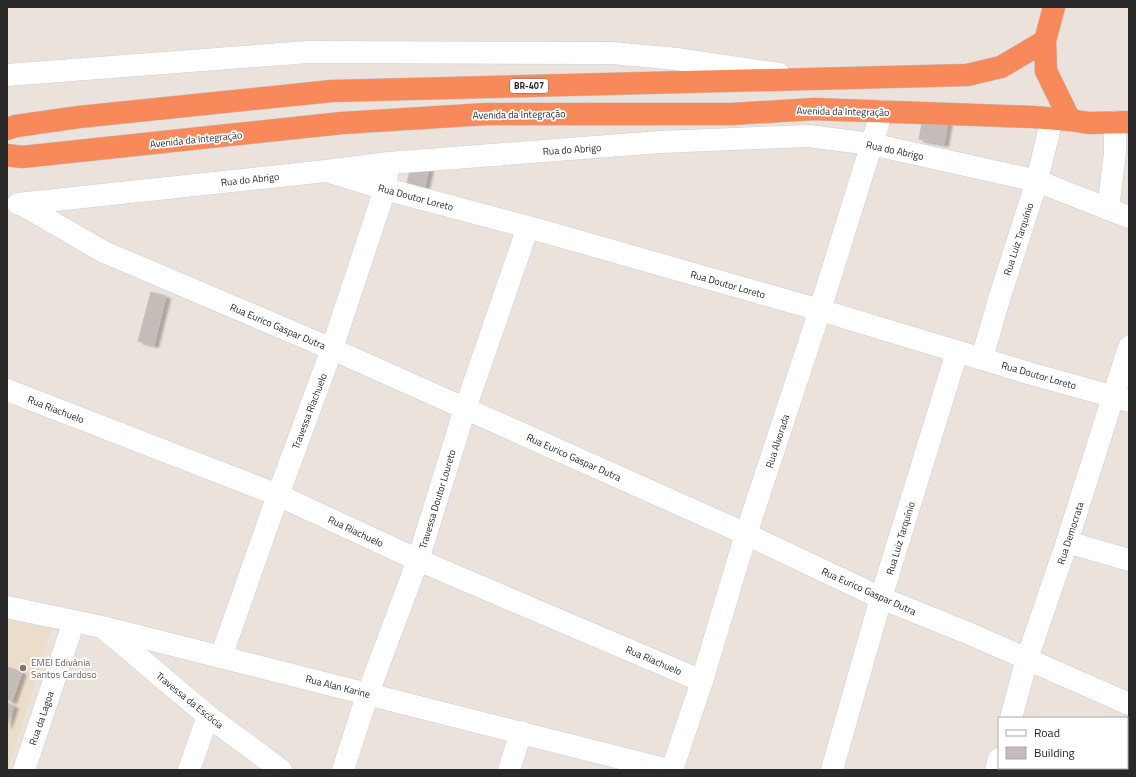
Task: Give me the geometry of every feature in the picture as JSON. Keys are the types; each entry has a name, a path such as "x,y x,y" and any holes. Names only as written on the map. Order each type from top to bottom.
{"highway":[{"path":"1052,118 1046,71 1046,41 1054,7"},
{"name":"BR-407","path":"7,129 16,126 80,117 332,91 967,75 1001,67 1046,41"},
{"name":"Avenida da Integração","path":"7,156 22,158 342,123 486,114 732,114 814,109 1052,118 1089,123 1122,122"}],"street":[{"path":"7,75 308,52 612,53 677,59 816,79"},
{"name":"Rua Alvorada","path":"672,770 702,680 746,534 820,310 882,111"},
{"name":"Rua Luiz Tarquínio","path":"982,358 1000,296 1037,181 1052,118"},
{"path":"1108,209 1115,153 1122,122"},
{"name":"Rua do Abrigo","path":"14,205 326,171 389,162 660,142 808,136 871,144 1037,181 1129,217"},
{"name":"Travessa Riachuelo","path":"221,657 278,495 332,349 385,189 389,162"},
{"name":"Rua Doutor Loreto","path":"326,171 385,189 528,227 820,310 957,352 1121,399"},
{"name":"Rua Eurico Gaspar Dutra","path":"14,205 104,252 332,349 746,534 881,598 968,633 1129,704"},
{"name":"Travessa Doutor Loureto","path":"343,770 368,693 418,560 465,409 528,227"},
{"name":"Rua Democrata","path":"1011,717 1027,659 1068,542 1121,399 1129,347"},
{"name":"Rua Luiz Tarquínio","path":"832,770 881,598 957,352"},
{"name":"Rua Riachuelo","path":"7,390 278,495 418,560 702,680"},
{"path":"1068,542 1129,560"},
{"name":"Rua Alan Karine","path":"7,607 102,627 668,770"},
{"name":"Rua da Lagoa","path":"24,770 74,621"},
{"name":"Travessa da Escócia","path":"102,627 208,716 282,770"},
{"path":"189,770 208,716"},
{"path":"509,770 521,732"}],"shaded area":[{"name":"EMEI Edivânia Santos Cardoso","path":"7,619 52,628 8,770 7,770"}],"building":[{"path":"923,118 948,121 944,144 919,139"},
{"path":"429,168 425,186 407,183 410,170"},
{"path":"151,292 166,296 154,345 138,341"},
{"path":"7,667 22,672 12,701 7,699"},
{"path":"7,703 14,706 7,726"}],"place":[{"name":"EMEI Edivânia Santos Cardoso","path":"23,668"}]}
